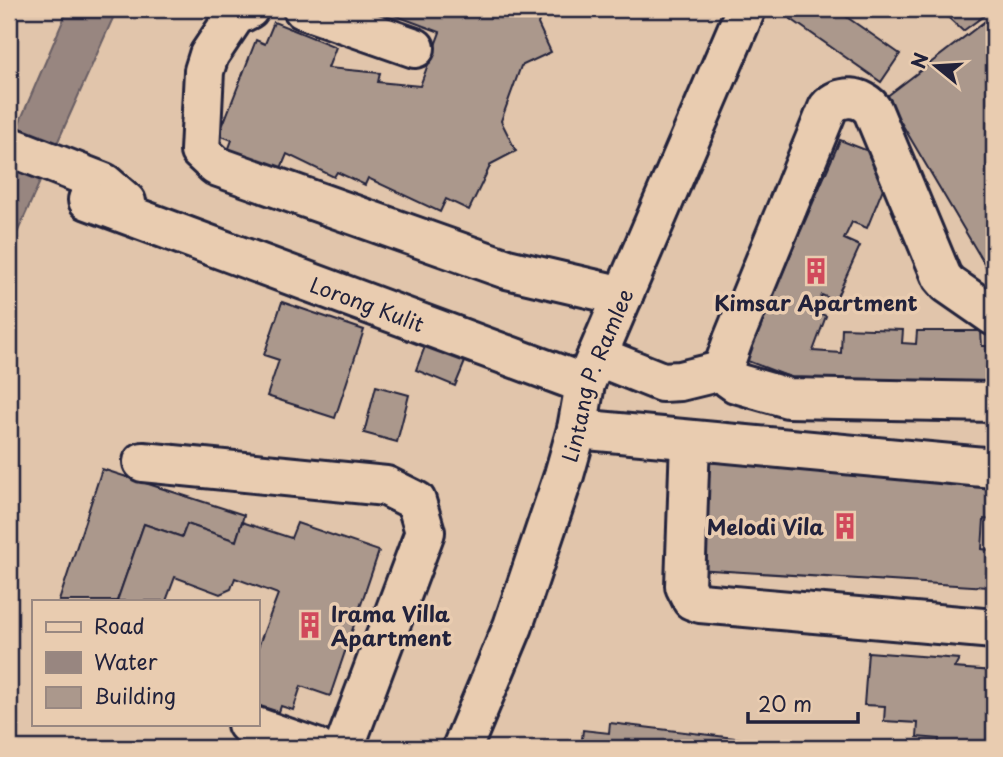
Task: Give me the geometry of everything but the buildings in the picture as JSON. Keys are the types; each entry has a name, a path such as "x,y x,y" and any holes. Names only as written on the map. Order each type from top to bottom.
{"street":[{"path":"249,9 235,16 209,55 204,71 200,151 216,166 507,269 622,296"},
{"path":"303,9 415,48"},
{"name":"Lintang P. Ramlee","path":"462,748 513,626 577,429 591,370 746,9"},
{"path":"994,316 942,277 873,111 865,103 843,97 834,100 828,108 729,350 725,370 729,378 736,383 788,398 994,402"},
{"name":"Lorong Kulit","path":"9,146 150,222 591,370 662,382 680,381 725,370"},
{"path":"577,429 994,468"},
{"path":"690,440 685,586 692,600 700,603 994,629"},
{"path":"143,462 386,486 416,501 425,532 344,748"},
{"path":"253,726 316,748"}],"water":[{"path":"68,9 117,9 9,251 9,147"}],"place":[{"name":"Kimsar Apartment","path":"816,271"},
{"name":"Melodi Vila","path":"845,526"},
{"name":"Irama Villa Apartment","path":"310,625"}]}
